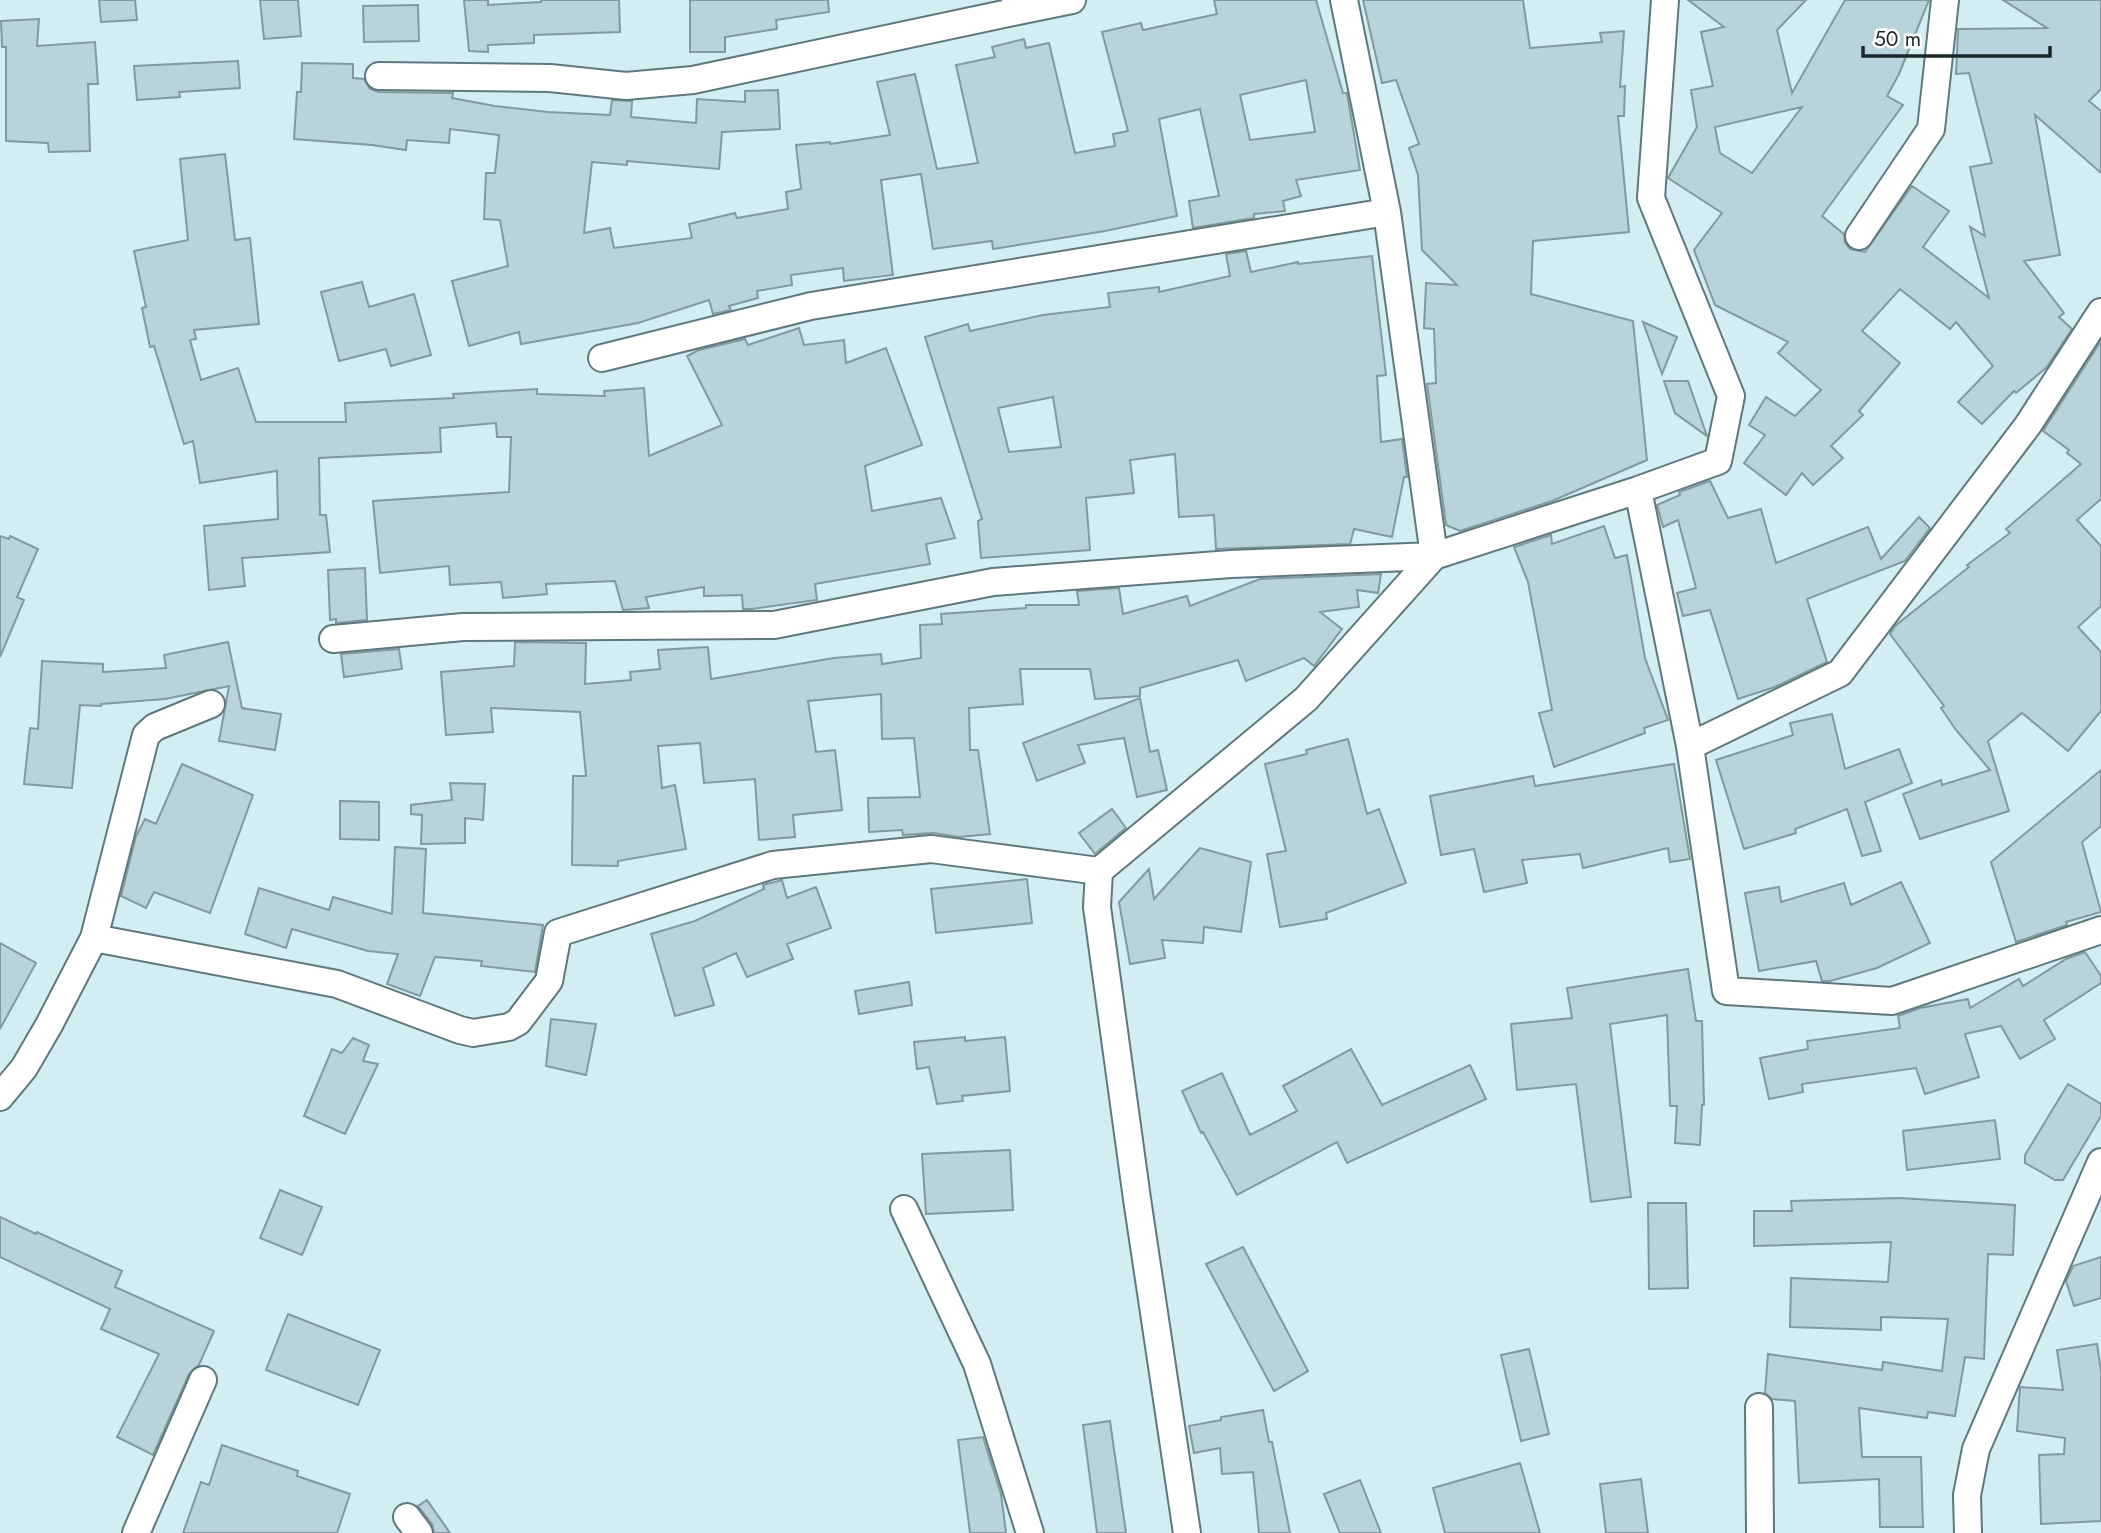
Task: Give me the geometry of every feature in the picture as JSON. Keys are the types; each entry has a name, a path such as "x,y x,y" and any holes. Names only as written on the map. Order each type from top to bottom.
{"street":[{"path":"379,76 550,78 626,86 693,80 1017,5 1072,0"},
{"path":"1187,1533 1097,907 1099,871 1306,699 1434,555 1387,212 1344,0"},
{"path":"332,639 463,627 774,625 993,582 1231,564 1434,555 1639,490 1718,461 1731,397 1651,198 1665,0"},
{"path":"1859,236 1931,129 1945,0"},
{"path":"602,358 811,306 1387,212"},
{"path":"1690,746 1840,673 2028,425 2101,312"},
{"path":"1639,490 1690,746 1726,991 1892,1001 2101,930"},
{"path":"0,1097 24,1068 49,1026 94,938 146,735 155,727 211,704"},
{"path":"94,938 337,984 473,1033 509,1027 518,1021 550,981 558,933 774,866 931,849 1099,871"},
{"path":"1969,1533 1967,1495 1976,1449 2101,1162"},
{"path":"904,1209 977,1364 1030,1533"},
{"path":"136,1533 204,1380"},
{"path":"1759,1407 1760,1533"}],"building":[{"path":"99,0 135,0 137,20 101,22"},
{"path":"260,0 298,0 301,36 264,39"},
{"path":"464,0 488,0 488,5 541,0 619,0 620,32 534,35 534,43 488,45 488,52 469,51"},
{"path":"690,0 828,0 829,12 776,20 777,29 725,37 725,52 690,52"},
{"path":"1214,0 1316,0 1343,93 1347,93 1360,170 1296,180 1301,196 1283,201 1285,211 1254,214 1254,218 1193,228 1189,201 1219,196 1200,109 1159,119 1177,216 993,249 992,241 933,249 921,174 881,180 893,275 844,281 843,268 791,275 792,285 757,291 758,298 729,306 731,310 713,314 709,300 638,323 521,344 519,332 469,346 452,281 508,266 500,220 484,219 486,173 495,173 499,135 450,129 449,143 407,140 406,150 294,139 302,63 353,64 353,78 364,79 370,89 379,92 453,93 452,98 495,106 610,115 612,100 632,101 631,117 696,123 697,99 745,102 745,91 778,90 780,129 722,132 719,169 627,161 627,165 592,162 584,233 610,228 614,248 692,238 689,224 735,213 737,218 788,209 786,192 801,189 796,145 830,144 890,135 877,82 915,74 937,169 978,163 956,65 995,57 992,47 1024,39 1026,48 1049,43 1075,153 1115,146 1113,134 1128,131 1102,32 1141,23 1143,30 1217,14","holes":["1306,80 1315,132 1250,140 1240,95"]},
{"path":"1363,0 1523,0 1530,48 1602,42 1600,33 1624,31 1620,87 1625,86 1624,116 1618,116 1629,232 1533,241 1531,294 1633,321 1647,460 1552,501 1460,531 1446,525 1427,384 1436,383 1434,329 1424,328 1426,283 1457,285 1422,250 1418,175 1409,148 1419,144 1396,80 1382,83"},
{"path":"1688,0 1806,0 1777,30 1792,93 1845,0 1929,0 1899,74 1887,96 1903,105 1822,216 1844,234 1850,249 1865,252 1912,186 1949,211 1923,247 1989,298 1970,227 1985,236 1970,167 1992,163 1969,73 1956,74 1958,29 2047,28 2003,0 2101,0 2101,89 2089,101 2101,111 2101,173 2035,115 2060,255 2024,261 2064,313 2059,317 2072,329 2047,367 2016,393 2014,391 1982,424 1958,402 1993,366 1956,322 1950,329 1900,289 1862,331 1900,363 1859,411 1863,415 1831,446 1843,458 1813,485 1802,473 1786,495 1744,463 1765,435 1749,425 1766,397 1795,416 1821,390 1778,353 1788,342 1715,305 1694,250 1722,213 1668,178 1697,127 1691,90 1713,86 1701,32 1724,27","holes":["1802,107 1752,173 1720,153 1715,127"]},
{"path":"418,5 419,41 364,42 363,6"},
{"path":"39,19 37,46 95,42 98,84 88,84 90,151 49,152 48,143 6,141 6,47 2,47 1,21"},
{"path":"238,61 240,88 179,92 180,97 137,100 134,66"},
{"path":"225,154 235,240 250,238 259,324 194,330 196,339 190,340 201,380 238,368 256,422 346,422 345,403 454,398 453,394 537,389 537,394 605,396 604,391 644,388 649,456 722,425 687,356 699,350 745,339 748,345 799,328 804,345 844,340 846,363 886,348 922,445 865,466 872,511 941,498 955,538 926,544 930,564 815,584 817,600 752,609 743,609 742,595 704,596 704,587 646,597 649,608 623,610 615,581 546,584 547,594 503,598 501,582 450,585 449,566 380,573 373,501 509,492 511,437 497,437 496,423 440,428 441,452 319,458 320,515 326,515 330,552 242,558 245,586 209,590 204,526 278,519 277,471 200,483 193,441 184,444 154,346 150,347 142,308 146,307 134,251 188,240 180,159"},
{"path":"1246,251 1251,272 1298,262 1372,256 1386,375 1377,376 1381,442 1402,439 1407,477 1404,477 1392,537 1354,529 1350,544 1216,549 1214,515 1179,517 1175,454 1130,460 1134,493 1086,498 1090,550 981,558 978,521 982,519 925,337 968,324 970,331 1043,315 1110,307 1108,293 1159,287 1159,292 1230,276 1226,254","holes":["1053,397 1061,447 1009,452 998,408"]},
{"path":"362,282 369,307 414,294 431,355 391,366 386,349 339,361 321,292"},
{"path":"1643,322 1677,337 1662,374"},
{"path":"2101,341 2101,499 2077,520 2101,546 2101,606 2078,627 2101,652 2101,711 2068,751 2022,713 1988,741 2009,811 1920,839 1903,794 1941,780 1942,785 1990,770 1956,730 1941,708 1944,706 1890,634 1895,626 1969,567 1967,565 2010,533 2006,529 2081,464 2067,453 2069,450 2043,431"},
{"path":"1664,381 1688,381 1707,436 1675,413"},
{"path":"1710,481 1728,518 1761,509 1776,563 1868,527 1881,559 1919,517 1930,528 1905,561 1807,599 1827,662 1775,687 1738,699 1710,610 1683,616 1677,593 1696,588 1678,520 1663,527 1657,505 1680,495 1679,492"},
{"path":"1604,526 1615,558 1627,555 1645,658 1668,720 1644,728 1645,733 1554,767 1539,713 1552,710 1528,582 1514,547 1551,535 1552,544"},
{"path":"0,536 9,539 10,536 38,549 17,597 24,600 0,657"},
{"path":"365,568 367,620 336,623 336,619 330,620 328,570"},
{"path":"1381,574 1378,593 1357,590 1359,607 1320,612 1342,629 1314,666 1304,658 1246,681 1238,660 1140,688 1140,696 1095,699 1090,669 1020,669 1023,704 969,708 970,750 978,750 990,834 959,837 933,833 903,835 902,830 869,832 868,798 920,797 914,738 882,739 881,694 808,701 816,752 835,750 842,810 793,815 795,837 759,840 755,779 704,783 700,743 658,746 662,788 675,785 686,849 618,861 618,866 572,865 573,776 586,776 580,712 491,708 493,732 446,735 441,672 514,666 515,642 586,643 585,684 631,680 630,672 660,669 658,650 708,647 711,679 834,658 881,654 882,664 921,658 920,625 942,624 941,614 1026,608 1026,605 1079,605 1077,591 1119,588 1123,614 1187,596 1190,606 1260,579"},
{"path":"228,642 242,708 281,714 275,750 219,741 229,686 165,699 101,706 80,705 72,788 24,784 30,728 38,729 42,661 103,664 103,672 166,668 164,655"},
{"path":"399,649 402,669 344,677 341,654"},
{"path":"1140,698 1150,752 1158,750 1167,790 1137,797 1124,738 1078,745 1085,763 1037,781 1023,743"},
{"path":"1832,714 1845,769 1899,749 1912,783 1865,802 1881,851 1862,856 1847,809 1795,829 1796,833 1744,849 1716,760 1793,735 1790,723"},
{"path":"1348,739 1367,814 1379,809 1406,883 1326,913 1327,919 1280,927 1267,854 1286,851 1265,764 1307,754 1306,750"},
{"path":"182,764 253,795 210,913 154,892 146,908 121,896 136,836 145,819 156,824"},
{"path":"1674,764 1690,859 1670,862 1668,848 1583,868 1580,854 1522,860 1527,883 1484,892 1474,849 1441,855 1430,796 1533,776 1535,786"},
{"path":"2101,770 2101,826 2082,842 2101,912 2066,922 2067,925 2016,942 1991,862"},
{"path":"450,783 485,784 483,820 465,818 465,843 421,844 422,815 411,814 411,805 452,800"},
{"path":"340,801 379,802 379,840 340,839"},
{"path":"1112,809 1126,828 1095,854 1079,833"},
{"path":"395,847 426,849 423,913 543,925 535,972 481,966 482,961 435,957 420,996 387,984 398,954 368,951 292,929 286,948 245,934 259,888 329,910 333,897 392,914"},
{"path":"1200,848 1251,862 1241,932 1204,927 1203,943 1162,940 1165,958 1130,964 1119,902 1149,869 1154,899"},
{"path":"1027,879 1032,923 936,933 931,889"},
{"path":"782,880 787,898 816,887 831,928 787,944 793,959 747,977 736,953 703,968 714,1005 675,1016 651,934 695,921 764,889 763,885"},
{"path":"1901,882 1930,943 1877,968 1830,981 1822,981 1816,961 1759,971 1745,893 1779,887 1781,902 1844,883 1851,905"},
{"path":"0,943 36,963 0,1029"},
{"path":"2085,952 2101,976 2101,983 2044,1020 2055,1039 2020,1059 2001,1026 1965,1034 1979,1077 1925,1094 1916,1068 1802,1084 1803,1092 1769,1099 1760,1058 1808,1049 1807,1041 1900,1028 1898,1016 1920,1008 1968,999 1970,1008 2019,979 2023,986 2066,959"},
{"path":"1688,969 1696,1021 1702,1021 1704,1105 1700,1145 1675,1143 1677,1106 1670,1106 1667,1015 1610,1024 1631,1197 1591,1202 1576,1084 1517,1090 1511,1024 1572,1018 1567,988"},
{"path":"909,982 912,1005 859,1014 855,991"},
{"path":"551,1019 596,1024 586,1075 546,1066"},
{"path":"965,1037 965,1041 1005,1037 1010,1091 962,1096 963,1101 937,1104 929,1067 917,1069 914,1042"},
{"path":"353,1038 369,1045 363,1061 378,1064 345,1134 304,1116 332,1049 342,1053"},
{"path":"1351,1049 1382,1105 1470,1065 1486,1099 1347,1163 1337,1142 1237,1195 1203,1132 1201,1133 1182,1091 1222,1073 1250,1135 1297,1111 1283,1086"},
{"path":"2068,1084 2101,1104 2101,1116 2063,1180 2055,1180 2025,1163 2025,1155"},
{"path":"1995,1120 2000,1159 1907,1170 1903,1131"},
{"path":"1010,1150 1013,1210 926,1214 922,1154"},
{"path":"280,1190 322,1207 302,1255 260,1238"},
{"path":"1899,1198 2015,1205 2013,1255 1988,1254 1984,1359 1965,1357 1955,1416 1928,1412 1927,1418 1859,1408 1862,1457 1921,1457 1923,1527 1880,1527 1879,1479 1799,1483 1795,1401 1772,1399 1765,1393 1768,1354 1882,1370 1883,1362 1942,1371 1948,1319 1881,1317 1881,1330 1790,1327 1791,1278 1888,1282 1891,1242 1754,1246 1754,1211 1792,1211 1791,1201"},
{"path":"1648,1203 1686,1203 1688,1288 1649,1289"},
{"path":"0,1217 122,1271 115,1287 214,1331 199,1365 189,1374 153,1455 117,1437 159,1354 101,1329 110,1309 0,1257"},
{"path":"1243,1247 1308,1371 1274,1391 1206,1264"},
{"path":"2101,1257 2101,1298 2074,1306 2066,1281 2073,1266"},
{"path":"288,1314 380,1350 358,1405 266,1370"},
{"path":"2097,1344 2101,1371 2101,1521 2041,1524 2039,1455 2064,1454 2065,1438 2017,1431 2020,1387 2063,1390 2057,1350"},
{"path":"1529,1349 1549,1434 1521,1441 1501,1355"},
{"path":"1263,1410 1290,1533 1259,1533 1253,1472 1222,1474 1220,1448 1194,1453 1189,1426"},
{"path":"1110,1421 1126,1533 1097,1533 1083,1425"},
{"path":"983,1437 1001,1494 1006,1533 970,1533 958,1440"},
{"path":"222,1445 298,1471 297,1476 350,1494 337,1533 183,1533 201,1482 209,1485"},
{"path":"1520,1463 1540,1533 1445,1533 1433,1488"},
{"path":"1641,1479 1648,1533 1606,1533 1600,1484"},
{"path":"1360,1480 1381,1533 1340,1533 1324,1494"},
{"path":"427,1500 450,1533 434,1533 432,1524 418,1506"}]}
